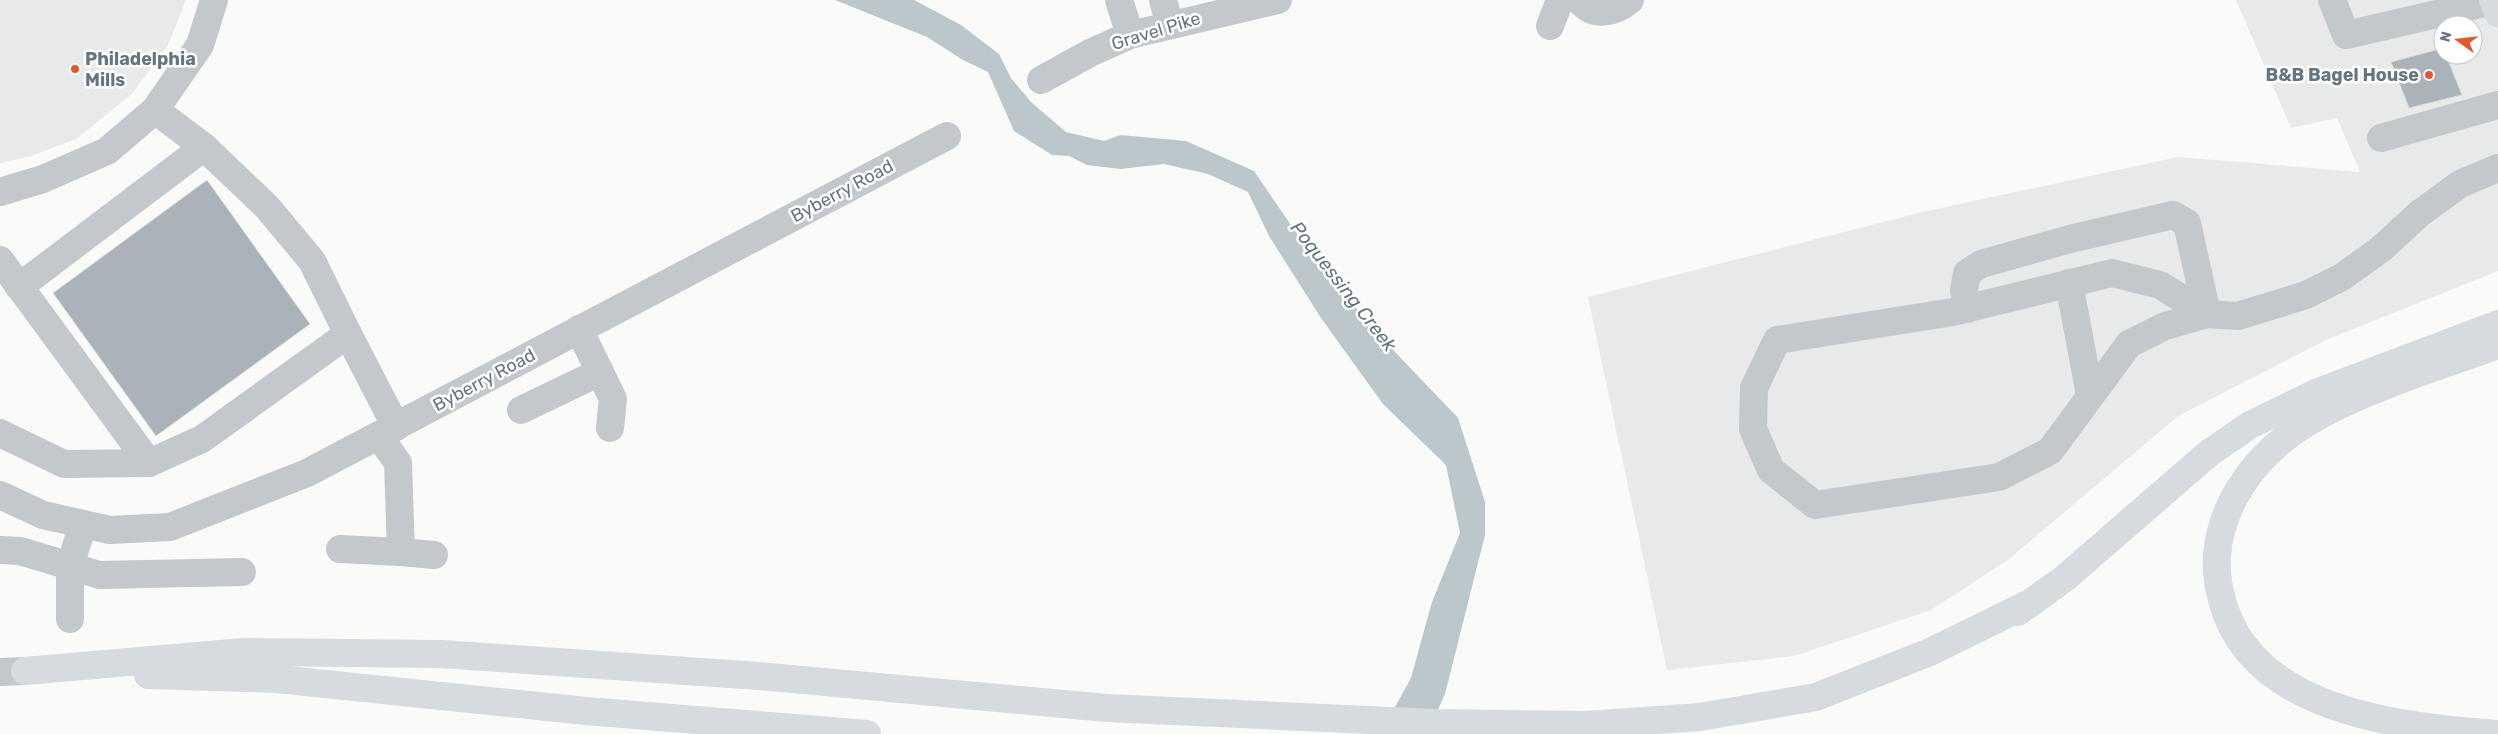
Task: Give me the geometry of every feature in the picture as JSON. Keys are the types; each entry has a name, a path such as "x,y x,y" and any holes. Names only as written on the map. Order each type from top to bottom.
{"main road":[{"path":"2493,0 2498,13"},
{"path":"1652,734 1731,728 1773,720 1859,697 1892,685 1940,663 1986,636 2032,602 2096,552 2202,459 2250,425 2318,392 2498,324"},
{"path":"2498,345 2328,411 2284,439 2251,472 2232,501 2221,528 2217,561 2220,593 2231,625 2256,659 2289,686 2322,702 2358,714 2439,728 2498,734"},
{"path":"12,672 244,652 441,654 759,676 1107,708 1433,723 1596,724 1700,716 1816,697 1930,652 2032,602"},
{"path":"12,672 277,679 586,711 867,734"}],"street":[{"path":"0,192 43,179 107,151 155,110 200,45 214,0"},
{"path":"1120,0 1130,35"},
{"name":"Gravel Pike","path":"1041,80 1090,53 1130,35 1166,12 1278,0"},
{"path":"1550,26 1560,0"},
{"path":"1579,0 1590,9 1600,12 1611,12 1630,0"},
{"path":"2332,0 2346,35 2493,0"},
{"path":"2380,138 2498,106"},
{"path":"155,110 204,147 268,207 312,261 348,334 388,431 398,463 401,552"},
{"name":"Byberry Road","path":"0,495 43,515 110,530 170,526 307,473 947,136"},
{"path":"20,287 204,147"},
{"path":"2207,314 2160,285 2112,273 1966,309 1777,340 1754,388 1753,429 1771,470 1815,505 1998,477 2050,451 2129,344 2165,326 2207,314 2238,316 2306,295 2342,277 2381,250 2419,214 2460,184 2498,168"},
{"path":"1966,309 1964,290 1967,273 1981,264 2070,239 2174,215 2187,223 2207,314"},
{"path":"0,260 149,463"},
{"path":"2074,282 2090,395"},
{"path":"579,330 613,399 610,428"},
{"path":"0,433 64,464 149,463 202,440 348,334"},
{"path":"522,410 600,372"},
{"path":"70,619 70,566 83,524"},
{"path":"340,549 434,554"},
{"path":"0,550 20,551 99,575 242,572"}],"shaded area":[{"name":"Philadelphia Mills","path":"0,0 186,0 168,45 132,94 76,139 31,156 0,163"},
{"path":"835,0 914,0 961,25 999,54 1011,78 1031,102 1066,132 1104,141 1120,135 1186,141 1254,171 1321,269 1396,353 1458,418 1485,502 1485,535 1445,694 1427,734 1380,734 1411,678 1432,602 1460,533 1446,465 1383,404 1321,318 1269,236 1248,192 1208,174 1164,164 1120,169 1087,165 1069,156 1052,155 1014,131 988,72 963,60 927,37"},
{"path":"2236,0 2498,0 2498,271 2326,340 2178,416 2009,559 1931,610 1794,656 1667,670 1588,297 1927,211 2178,157 2360,172 2337,118 2291,128"}],"building":[{"path":"2433,51 2433,65 2450,65 2462,95 2409,108 2391,62"},
{"path":"207,180 310,324 156,436 53,293"}],"place":[{"name":"Philadelphia Mills","path":"75,69"},
{"name":"B&B Bagel House","path":"2429,75"}],"water label":[{"name":"Poquessing Creek","path":"1344,286"}]}
